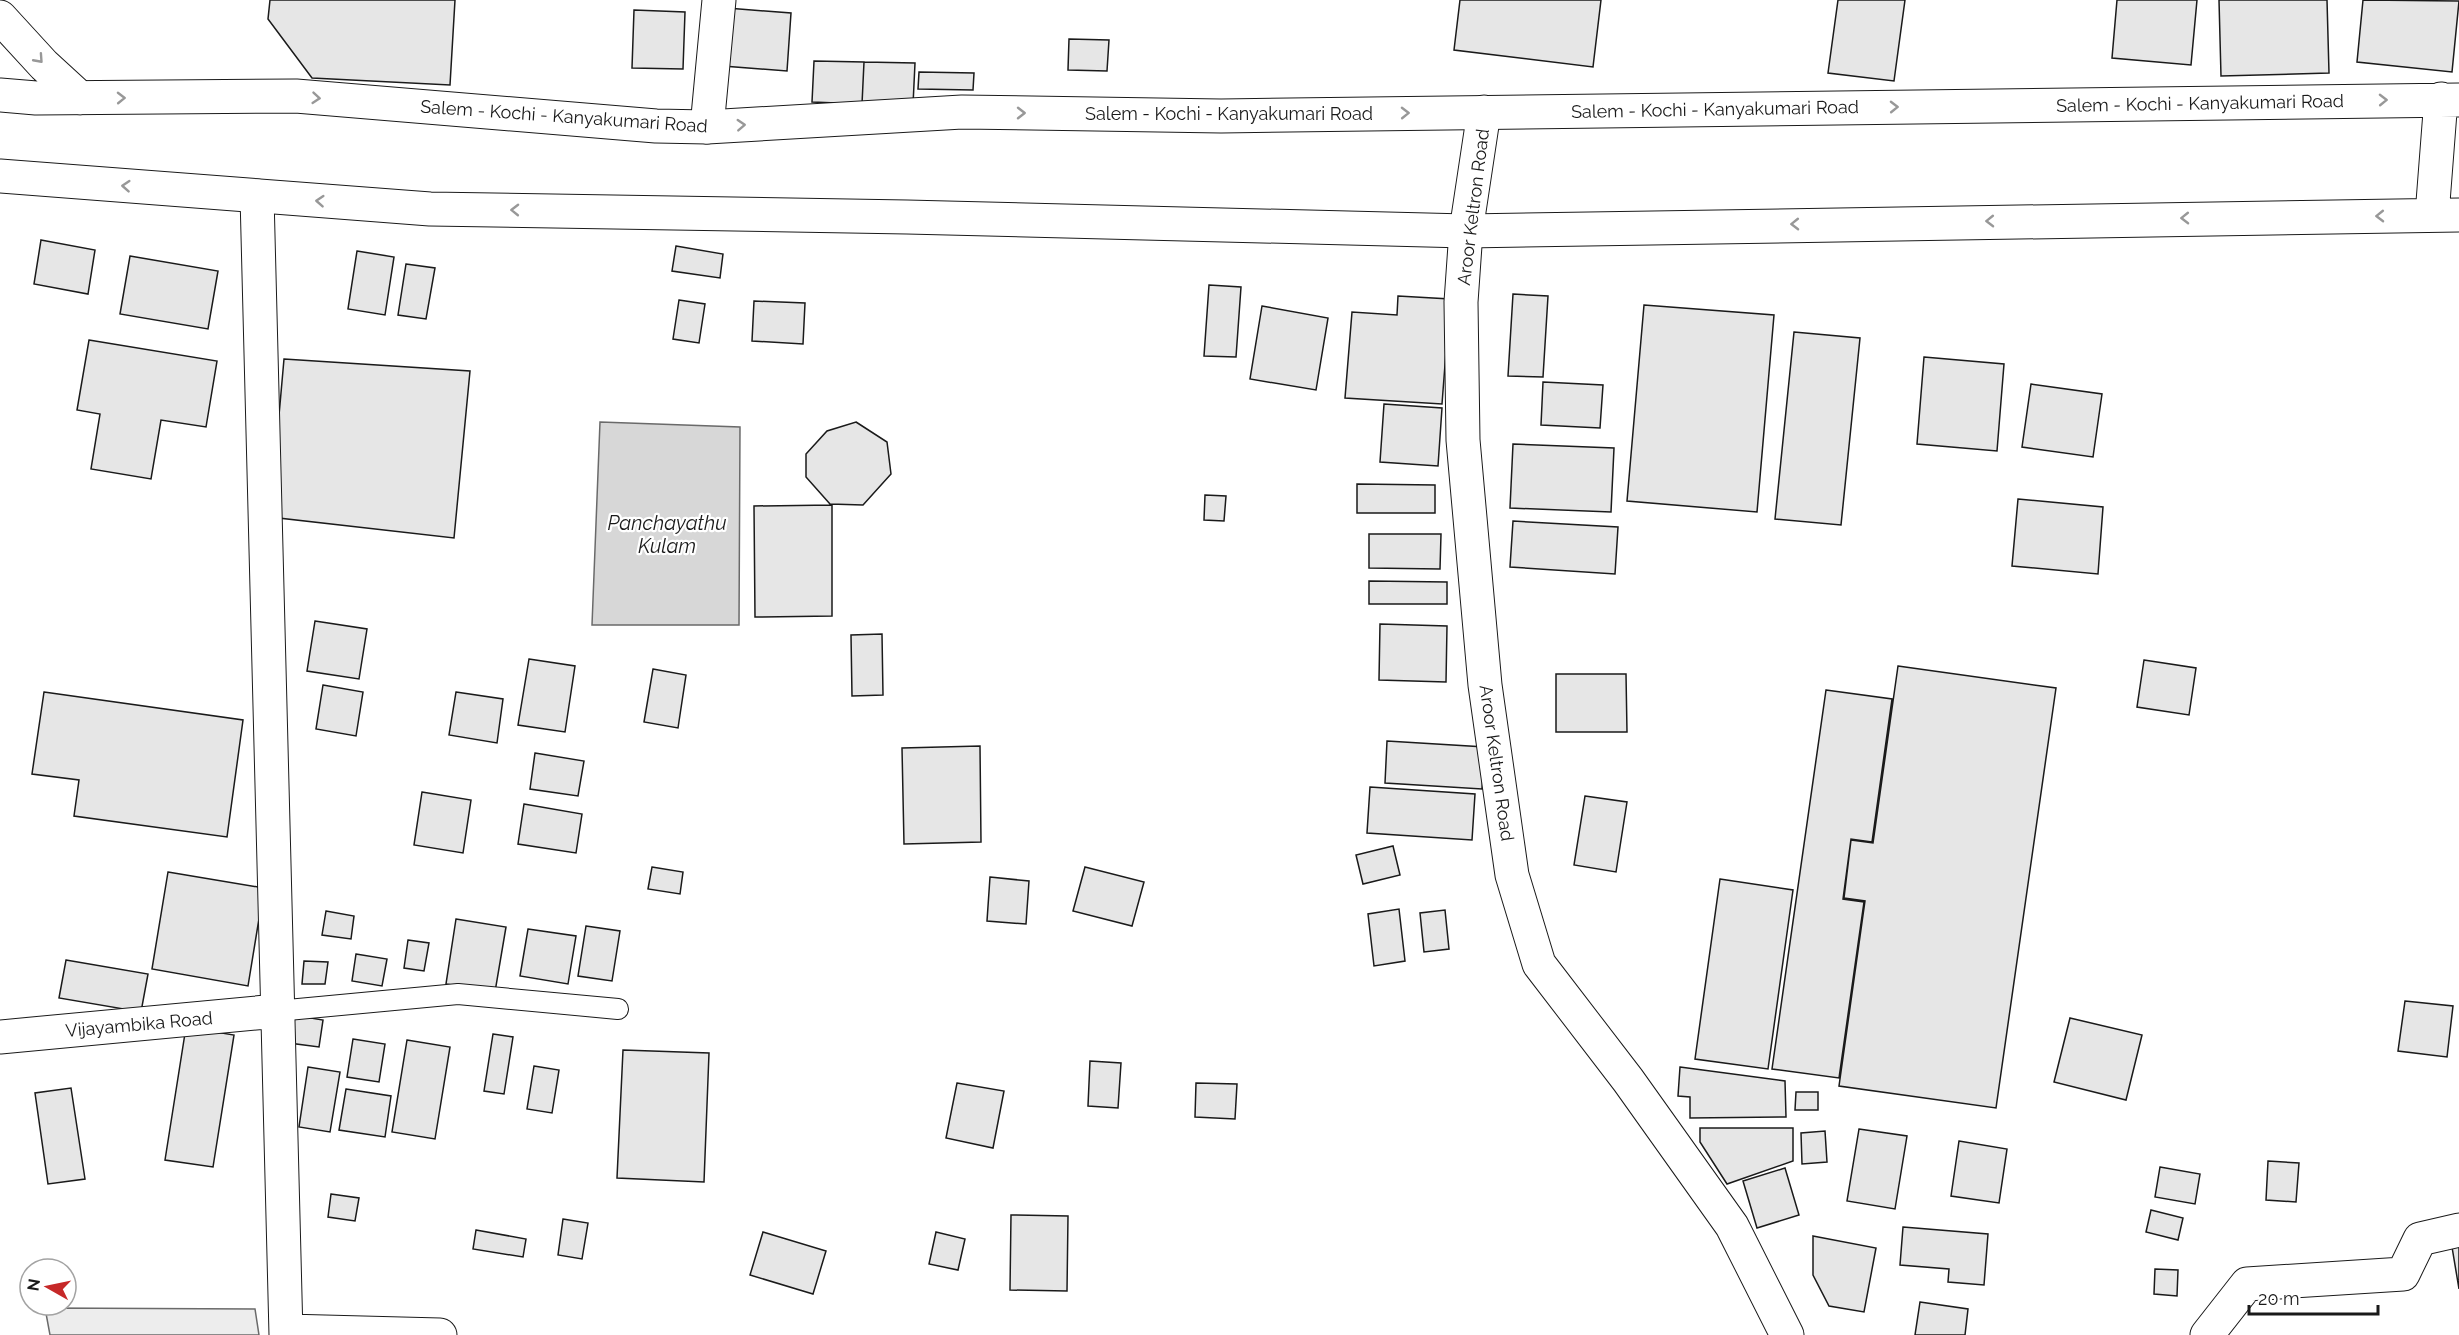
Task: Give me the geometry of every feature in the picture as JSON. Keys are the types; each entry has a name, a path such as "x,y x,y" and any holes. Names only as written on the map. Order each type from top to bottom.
{"main road":[{"path":"707,127 719,0"},
{"path":"0,17 44,65 80,98"},
{"name":"Salem - Kochi - Kanyakumari Road","path":"0,95 36,98 297,96 656,126 707,127 962,112 1221,116 2450,99"},
{"path":"0,176 430,209 907,217 1466,231 2445,215 2450,99"},
{"name":"Aroor Keltron Road","path":"1484,112 1466,231 1461,302 1463,440 1485,685 1512,875 1539,964 1628,1080 1732,1226 1787,1335"},
{"path":"257,196 286,1333 440,1335"},
{"name":"Vijayambika Road","path":"0,1037 277,1011"},
{"path":"2206,1335 2247,1284 2403,1274 2420,1239 2459,1230"}],"lane":[{"path":"277,1011 458,994 618,1009"}],"shaded area":[{"path":"78,1308 255,1309 259,1335 50,1335 47,1317 78,1317"}],"water":[{"name":"Panchayathu Kulam","path":"600,422 740,427 739,625 592,625"}],"building":[{"path":"270,0 455,0 450,85 312,78 268,19"},
{"path":"1460,0 1601,0 1593,67 1454,50"},
{"path":"1838,0 1905,0 1894,81 1828,73"},
{"path":"2117,0 2197,0 2191,65 2112,58"},
{"path":"2219,0 2327,0 2329,73 2221,76"},
{"path":"2363,0 2459,1 2452,72 2357,62"},
{"path":"727,8 791,13 787,71 723,66"},
{"path":"634,10 685,12 683,69 632,68"},
{"path":"1069,39 1109,40 1107,71 1068,70"},
{"path":"814,61 864,62 862,104 812,102"},
{"path":"864,62 915,63 913,105 862,104"},
{"path":"919,72 974,73 973,90 918,89"},
{"path":"41,240 95,250 88,294 34,284"},
{"path":"676,246 723,254 720,278 672,271"},
{"path":"357,251 394,257 385,315 348,309"},
{"path":"130,256 218,271 208,329 120,314"},
{"path":"406,264 435,268 426,319 398,315"},
{"path":"1209,285 1241,287 1236,357 1204,356"},
{"path":"1513,294 1548,296 1543,377 1508,376"},
{"path":"1398,296 1450,299 1442,404 1345,398 1352,312 1397,315"},
{"path":"679,300 705,304 699,343 673,339"},
{"path":"754,301 805,303 803,344 752,341"},
{"path":"1644,305 1774,315 1757,512 1627,501"},
{"path":"1262,306 1328,318 1316,390 1250,379"},
{"path":"1794,332 1860,338 1841,525 1775,519"},
{"path":"89,340 217,361 206,427 161,420 151,479 91,469 100,414 77,410"},
{"path":"1924,357 2004,364 1997,451 1917,444"},
{"path":"284,359 470,371 454,538 270,517"},
{"path":"1543,382 1603,385 1600,428 1541,425"},
{"path":"2031,384 2102,394 2093,457 2022,447"},
{"path":"1384,404 1442,408 1438,466 1380,462"},
{"path":"856,422 887,442 891,474 863,505 830,504 806,477 806,454 827,431"},
{"path":"1513,444 1614,448 1611,512 1510,508"},
{"path":"1357,484 1435,485 1435,513 1357,513"},
{"path":"1205,495 1226,496 1224,521 1204,520"},
{"path":"2018,499 2103,507 2098,574 2012,566"},
{"path":"832,505 832,616 755,617 754,506"},
{"path":"1513,521 1618,527 1615,574 1510,567"},
{"path":"1369,534 1441,534 1440,569 1369,568"},
{"path":"1369,581 1447,582 1447,604 1369,604"},
{"path":"315,621 367,629 359,679 307,671"},
{"path":"1380,624 1447,626 1446,682 1379,680"},
{"path":"882,634 883,695 852,696 851,635"},
{"path":"529,659 575,666 565,732 518,725"},
{"path":"2144,660 2196,668 2189,715 2137,707"},
{"path":"1898,666 2056,688 1996,1108 1839,1086 1865,901 1844,898 1851,840 1873,843"},
{"path":"653,669 686,675 678,728 644,722"},
{"path":"1556,674 1626,674 1627,732 1556,732"},
{"path":"323,685 363,692 356,736 316,729"},
{"path":"1826,690 1892,699 1872,842 1851,839 1843,899 1864,902 1839,1078 1772,1069"},
{"path":"44,692 243,720 227,837 74,816 79,780 32,774"},
{"path":"456,692 503,699 497,743 449,735"},
{"path":"1387,741 1485,747 1482,789 1385,783"},
{"path":"980,746 981,842 904,844 902,748"},
{"path":"535,753 584,761 578,796 530,789"},
{"path":"1370,787 1475,794 1472,840 1367,833"},
{"path":"422,792 471,800 463,853 414,845"},
{"path":"1585,796 1627,802 1616,872 1574,865"},
{"path":"524,804 582,814 576,853 518,844"},
{"path":"1393,846 1400,875 1363,884 1356,855"},
{"path":"652,867 683,872 680,894 648,889"},
{"path":"1085,867 1144,882 1132,926 1073,911"},
{"path":"168,872 264,888 248,986 152,969"},
{"path":"990,877 1029,881 1026,924 987,921"},
{"path":"1720,879 1793,890 1768,1069 1695,1059"},
{"path":"1399,909 1405,961 1374,966 1368,914"},
{"path":"1445,910 1449,949 1424,952 1420,913"},
{"path":"326,911 354,916 351,939 322,935"},
{"path":"456,919 506,927 495,992 446,984"},
{"path":"586,926 620,931 612,981 578,976"},
{"path":"528,929 576,936 568,984 520,976"},
{"path":"408,940 429,943 424,971 404,968"},
{"path":"356,954 387,959 382,986 352,981"},
{"path":"66,960 148,974 141,1012 59,998"},
{"path":"304,961 328,962 325,984 302,984"},
{"path":"2405,1001 2453,1006 2447,1057 2398,1051"},
{"path":"293,1015 323,1020 319,1047 289,1043"},
{"path":"2070,1018 2142,1035 2126,1100 2054,1082"},
{"path":"186,1027 234,1035 213,1167 165,1160"},
{"path":"493,1034 513,1037 504,1094 484,1091"},
{"path":"353,1039 385,1044 379,1082 347,1077"},
{"path":"407,1040 450,1047 435,1139 392,1132"},
{"path":"623,1050 709,1053 704,1182 617,1178"},
{"path":"1090,1061 1121,1063 1118,1108 1088,1106"},
{"path":"534,1066 559,1070 552,1113 527,1109"},
{"path":"308,1067 340,1072 330,1132 299,1127"},
{"path":"1680,1067 1785,1081 1786,1117 1690,1118 1690,1097 1678,1096"},
{"path":"957,1083 1004,1091 993,1148 946,1138"},
{"path":"1196,1083 1237,1084 1235,1119 1195,1117"},
{"path":"71,1088 85,1179 48,1184 35,1093"},
{"path":"346,1089 391,1096 385,1137 339,1130"},
{"path":"1796,1092 1818,1092 1818,1110 1795,1110"},
{"path":"1700,1128 1793,1128 1793,1161 1727,1184 1700,1142"},
{"path":"1859,1129 1907,1136 1895,1209 1847,1201"},
{"path":"1825,1131 1827,1162 1802,1164 1801,1133"},
{"path":"1959,1141 2007,1149 1999,1203 1951,1196"},
{"path":"2268,1161 2299,1163 2296,1202 2266,1200"},
{"path":"2160,1167 2200,1174 2195,1204 2155,1197"},
{"path":"1785,1168 1799,1215 1757,1228 1743,1181"},
{"path":"331,1194 359,1198 355,1221 328,1217"},
{"path":"2151,1210 2183,1218 2178,1240 2146,1232"},
{"path":"1011,1215 1068,1216 1067,1291 1010,1290"},
{"path":"563,1219 588,1223 582,1259 558,1255"},
{"path":"1903,1227 1988,1234 1984,1285 1948,1282 1949,1269 1900,1265"},
{"path":"476,1230 526,1239 523,1257 473,1249"},
{"path":"763,1232 826,1251 813,1294 750,1275"},
{"path":"936,1232 965,1239 958,1270 929,1264"},
{"path":"1813,1236 1876,1248 1864,1312 1829,1306 1813,1275"},
{"path":"2459,1240 2459,1289 2451,1241"},
{"path":"2155,1269 2178,1270 2177,1296 2154,1294"},
{"path":"1920,1302 1968,1309 1965,1335 1915,1335"}]}
